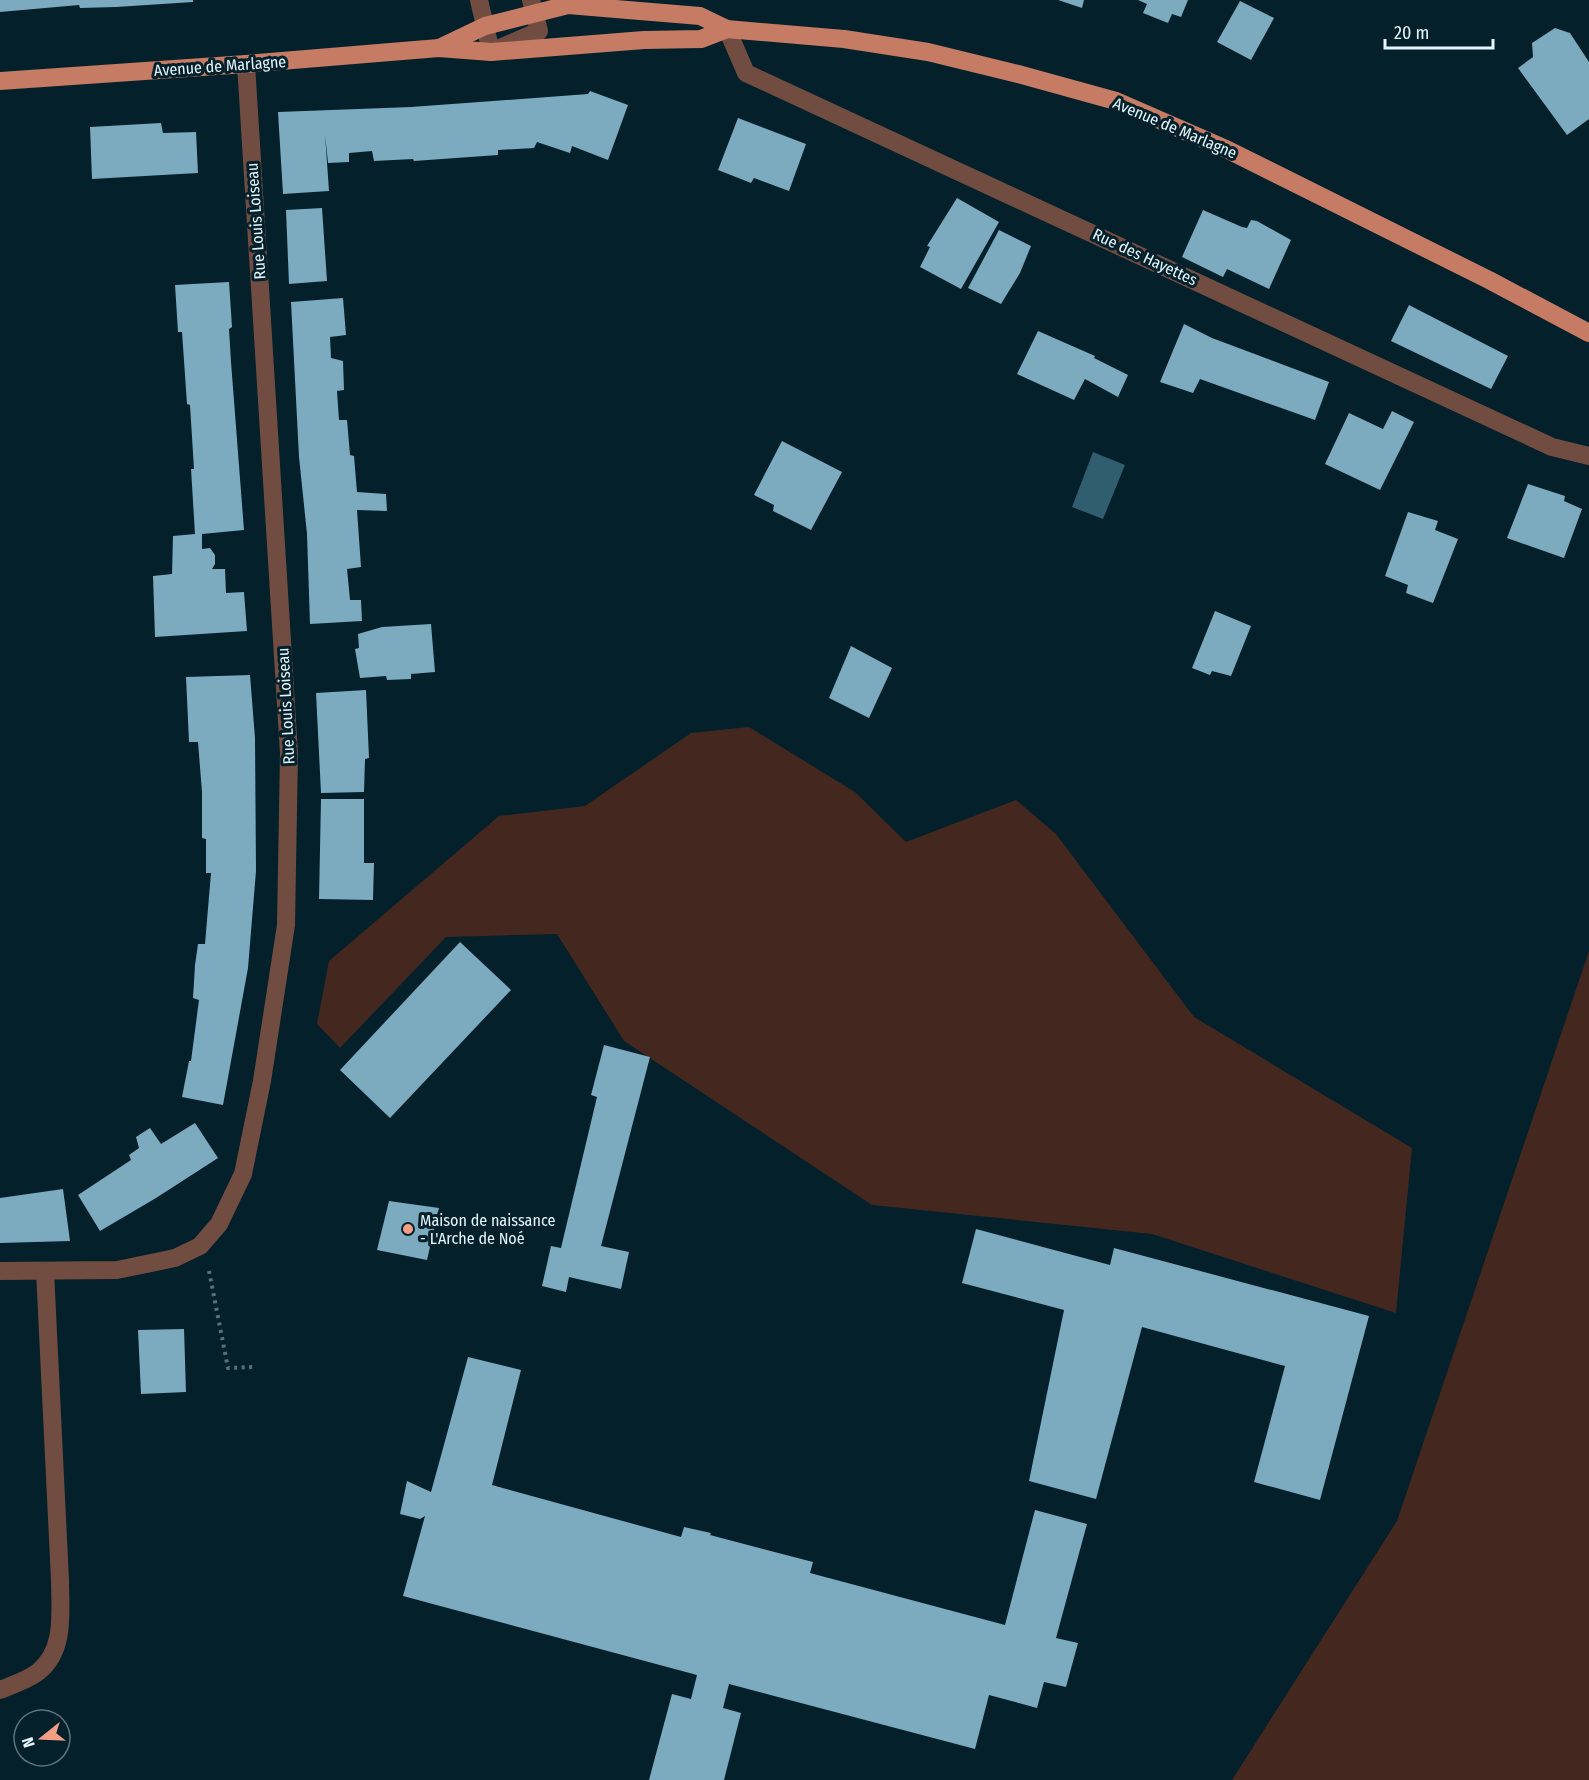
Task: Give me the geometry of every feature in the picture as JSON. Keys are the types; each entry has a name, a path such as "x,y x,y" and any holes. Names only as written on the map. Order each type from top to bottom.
{"main road":[{"name":"Avenue de Marlagne","path":"439,48 532,7 568,5 700,16 727,29 844,39 928,52 1018,74 1116,101 1226,149 1489,280 1589,333"},
{"name":"Avenue de Marlagne","path":"0,81 439,48 491,52 644,40 701,39 727,29"}],"street":[{"path":"479,0 491,52 539,31 532,7"},
{"name":"Rue des Hayettes","path":"727,29 746,73 1552,447 1589,456"},
{"name":"Rue Louis Loiseau","path":"0,1271 117,1270 175,1258 200,1246 219,1224 243,1174 262,1081 286,925 289,753 246,64"},
{"path":"0,1690 38,1672 53,1655 60,1628 60,1569 45,1271"}],"path":[{"path":"209,1271 228,1368 253,1367"}],"shaded area":[{"path":"749,727 855,792 906,842 1016,800 1056,834 1194,1017 1412,1148 1396,1313 1152,1234 872,1205 624,1041 557,934 446,937 340,1048 317,1024 329,961 499,816 585,806 691,733"},
{"path":"1589,951 1589,1780 1232,1780 1397,1521"}],"water":[{"path":"1093,452 1125,465 1103,519 1072,507"}],"building":[{"path":"0,0 193,0 193,2 80,8 79,5 0,12"},
{"path":"1058,0 1084,0 1082,8"},
{"path":"1138,0 1188,0 1181,17 1172,14 1168,23 1143,13 1147,4"},
{"path":"1240,1 1274,18 1251,60 1217,42"},
{"path":"1555,28 1570,33 1589,62 1589,119 1567,135 1518,68 1533,57 1532,43"},
{"path":"590,91 628,105 608,160 572,146 570,153 537,142 534,148 498,150 498,155 414,161 413,159 374,161 372,151 349,153 349,162 328,163 325,134 329,191 283,194 278,112 411,107 588,94"},
{"path":"738,118 806,144 789,191 754,178 751,183 718,170"},
{"path":"161,123 163,133 196,132 198,173 92,179 90,127"},
{"path":"957,198 999,222 961,289 920,267 930,247 927,246"},
{"path":"322,208 327,281 289,284 286,210"},
{"path":"1203,210 1242,227 1247,228 1251,220 1257,221 1291,240 1269,289 1227,269 1223,277 1182,257"},
{"path":"999,230 1031,246 1020,273 1001,304 968,288"},
{"path":"229,282 232,327 229,329 244,530 202,534 202,549 210,548 215,555 215,564 212,569 225,569 226,593 244,592 247,631 155,637 153,576 172,574 173,536 195,534 190,405 187,404 182,332 178,332 175,285"},
{"path":"343,298 346,335 330,337 331,358 343,361 344,390 337,391 339,420 347,420 350,455 354,456 357,492 386,494 387,511 357,510 361,567 347,569 350,600 361,600 362,621 310,624 307,534 299,457 291,302"},
{"path":"1409,305 1508,356 1491,389 1391,341"},
{"path":"1184,324 1212,338 1329,382 1315,420 1200,379 1193,393 1160,382"},
{"path":"1038,331 1095,356 1094,358 1128,375 1118,397 1085,379 1074,400 1017,374"},
{"path":"1392,411 1414,422 1380,490 1325,464 1349,413 1383,429"},
{"path":"782,441 842,472 811,530 773,511 774,505 754,495"},
{"path":"1528,484 1565,496 1564,501 1582,509 1564,558 1507,538"},
{"path":"1408,512 1438,521 1435,530 1458,539 1433,603 1406,593 1408,585 1385,576"},
{"path":"1215,611 1251,626 1231,676 1212,671 1210,675 1192,668"},
{"path":"431,624 435,672 411,674 411,679 387,680 386,676 360,678 355,649 359,648 358,634 382,627"},
{"path":"851,646 892,668 869,718 829,698"},
{"path":"250,675 255,738 256,871 248,968 223,1105 182,1097 189,1061 191,1061 199,1000 193,998 195,965 198,944 205,944 211,873 206,873 206,839 202,838 202,792 198,742 189,742 186,677"},
{"path":"366,690 369,758 365,759 364,792 321,793 316,693"},
{"path":"321,799 364,799 364,863 374,863 373,900 319,899"},
{"path":"460,942 511,990 390,1118 340,1070"},
{"path":"604,1045 650,1057 601,1246 629,1252 621,1289 569,1277 566,1292 542,1286 551,1246 561,1248 597,1097 591,1095"},
{"path":"195,1123 218,1158 100,1231 78,1195 131,1160 129,1155 139,1148 136,1137 150,1128 161,1144"},
{"path":"63,1189 70,1241 0,1243 0,1198"},
{"name":"Maison de naissance - L'Arche de Noé","path":"389,1201 439,1208 427,1260 377,1250"},
{"path":"976,1229 1110,1265 1114,1248 1369,1316 1320,1500 1254,1482 1285,1366 1142,1327 1096,1499 1029,1481 1064,1310 962,1283"},
{"path":"184,1329 186,1392 141,1394 138,1330"},
{"path":"468,1357 521,1370 492,1485 681,1537 684,1527 711,1533 710,1535 813,1562 810,1573 1005,1625 1035,1510 1087,1524 1056,1638 1078,1643 1066,1687 1044,1682 1037,1708 989,1695 975,1749 729,1684 723,1708 741,1713 724,1780 649,1780 672,1694 691,1699 697,1675 403,1596 425,1516 420,1519 400,1514 407,1481 431,1492"}],"place":[{"name":"Maison de naissance - L'Arche de Noé","path":"408,1229"}]}
